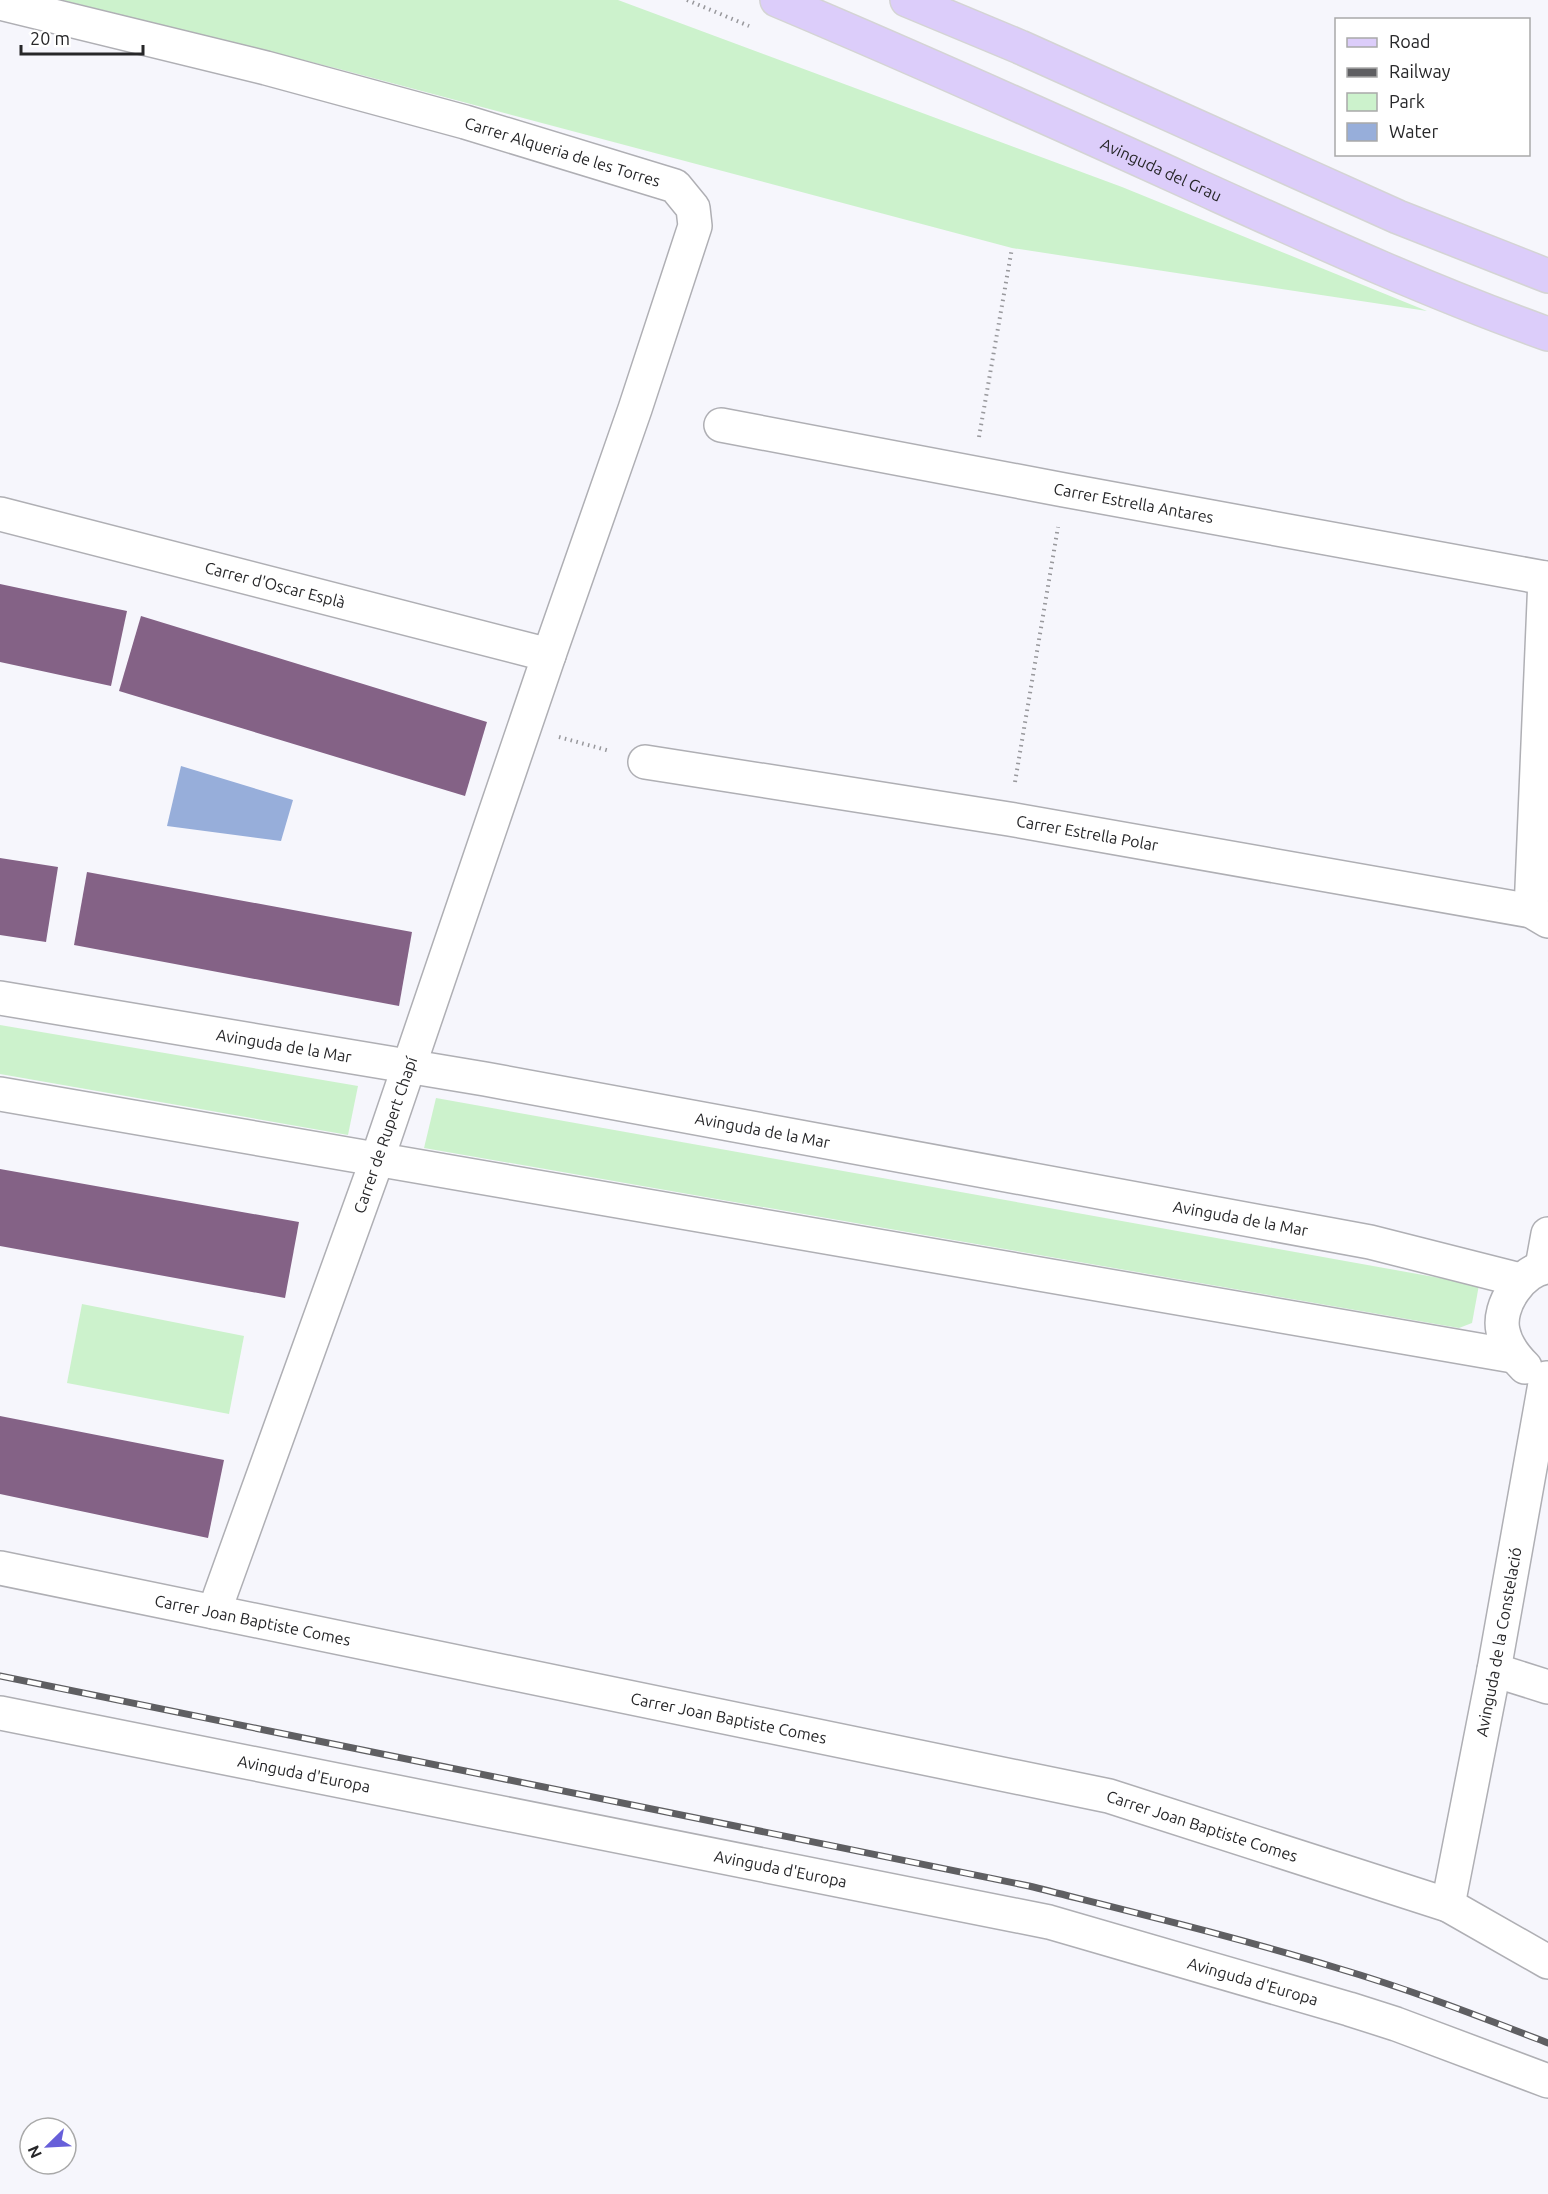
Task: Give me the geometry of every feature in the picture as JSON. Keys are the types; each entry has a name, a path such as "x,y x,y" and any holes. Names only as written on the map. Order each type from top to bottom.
{"main road":[{"name":"Avinguda del Grau","path":"777,0 921,61 1350,254 1452,298 1548,334"},
{"path":"908,0 1020,47 1398,217 1548,276"}],"street":[{"name":"Carrer Alqueria de les Torres","path":"0,3 266,68 398,104 675,186 693,208 695,226 635,409 549,655"},
{"name":"Carrer Estrella Antares","path":"721,425 1547,579"},
{"name":"Carrer d'Oscar Esplà","path":"0,514 549,655"},
{"name":"Carrer Estrella Polar","path":"645,762 1009,819 1539,916 1547,579"},
{"name":"Carrer de Rupert Chapí","path":"213,1612 377,1160 549,655"},
{"name":"Avinguda de la Mar","path":"0,998 409,1066 1537,1271"},
{"path":"0,1094 1513,1356"},
{"path":"1547,1378 1527,1370 1513,1356 1502,1330 1505,1308 1537,1271 1548,1233"},
{"name":"Avinguda de la Constelació","path":"1448,1905 1494,1670 1547,1378"},
{"name":"Carrer Joan Baptiste Comes","path":"0,1568 1109,1796 1448,1905 1548,1962"},
{"path":"1494,1670 1548,1688"},
{"name":"Avinguda d'Europa","path":"0,1713 1049,1922 1340,2006 1396,2024 1548,2081"}],"path":[{"path":"973,473 1012,248"},
{"path":"1009,819 1064,490"},
{"path":"525,727 645,762"}],"green space":[{"path":"62,0 618,0 1122,187 1427,311 1012,248 339,69"},
{"path":"0,1025 358,1086 348,1135 0,1074"},
{"path":"436,1098 1479,1285 1472,1323 1459,1328 424,1148"},
{"path":"82,1304 244,1336 229,1414 67,1383"}],"water":[{"path":"181,766 293,800 281,841 167,826"}],"building":[{"path":"0,584 127,611 111,686 0,662"},
{"path":"141,616 487,722 465,796 119,691"},
{"path":"0,858 58,867 46,942 0,935"},
{"path":"87,872 412,932 399,1006 74,945"},
{"path":"0,1169 299,1222 285,1298 0,1246"},
{"path":"0,1416 224,1460 208,1538 0,1494"}],"railway":[{"path":"0,1676 1029,1886 1222,1935 1364,1976 1548,2043"}]}
